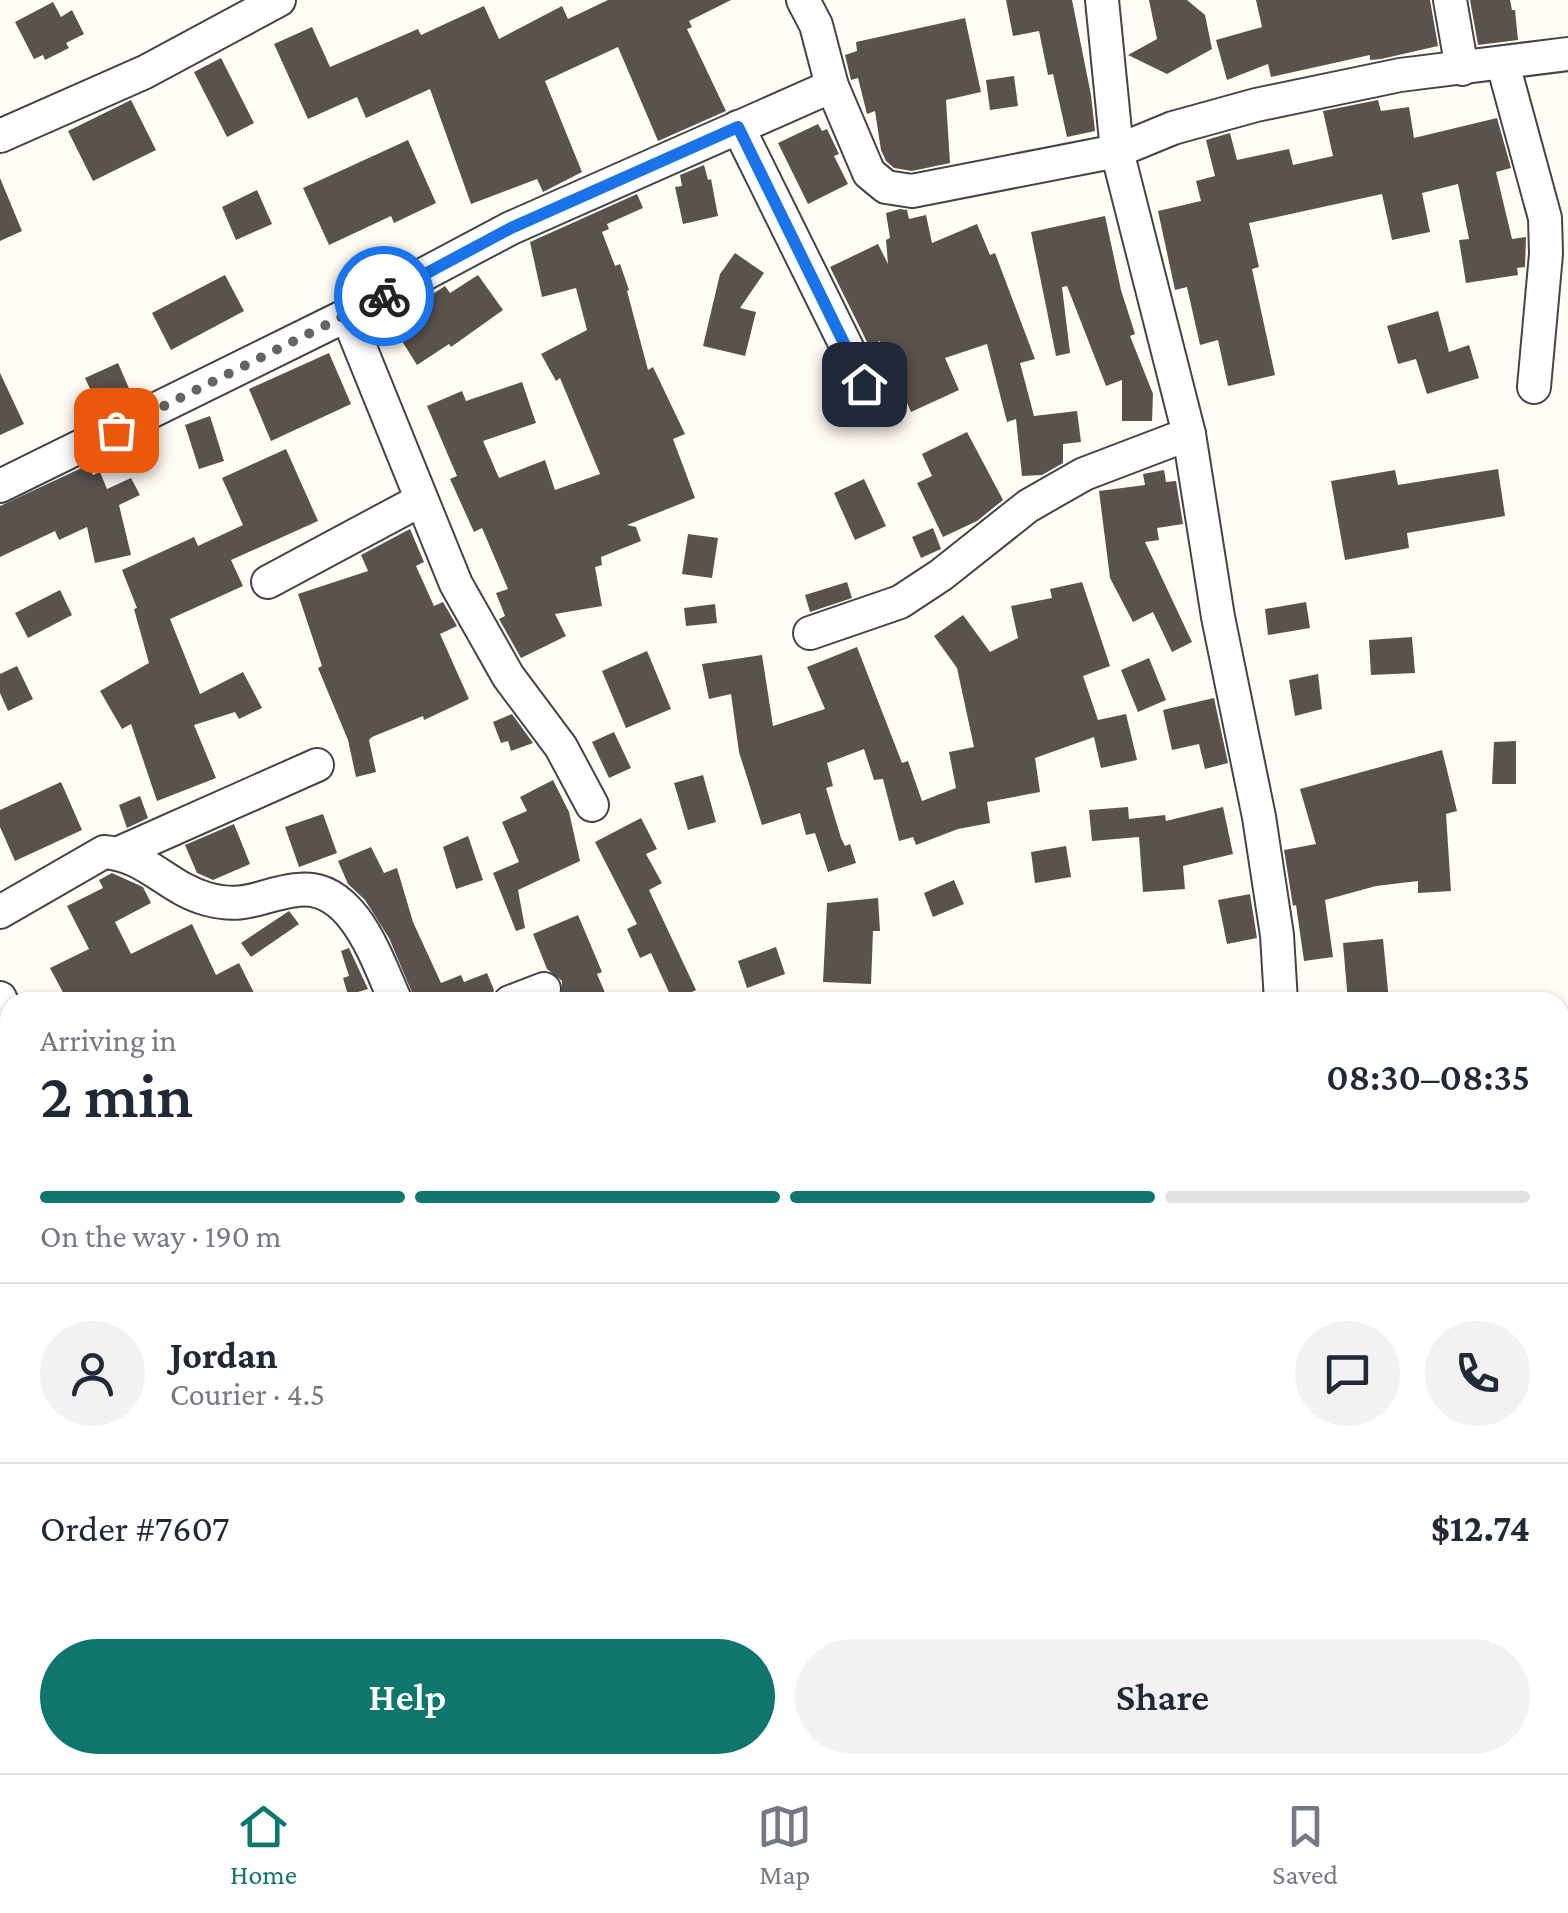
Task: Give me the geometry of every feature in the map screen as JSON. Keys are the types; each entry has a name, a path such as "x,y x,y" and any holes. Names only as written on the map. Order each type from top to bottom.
{"street":[{"path":"0,136 145,72 278,0"},
{"path":"803,0 816,26 832,86 869,173 886,187 912,191 1117,151 1174,128 1256,105 1400,75 1568,54"},
{"path":"1102,0 1117,151 1188,434 1218,617 1265,856 1278,935 1281,992"},
{"path":"1450,0 1462,70"},
{"path":"1503,64 1544,218 1546,254 1534,387"},
{"path":"0,486 347,315 511,228 832,86"},
{"path":"738,127 864,384"},
{"path":"347,315 456,584 524,700 554,735 592,805"},
{"path":"810,633 900,602 1028,506 1084,474 1188,434"},
{"path":"268,582 421,500"},
{"path":"119,853 316,766"},
{"path":"0,912 104,852 134,857 168,882 206,899 244,904 300,889 331,897 356,919 391,992"},
{"path":"534,992 544,988"}],"building":[{"path":"608,0 731,0 689,21 692,27 687,29 726,111 658,141 618,47 545,81 582,172 543,192 537,179 471,204 430,89 366,118 357,97 308,119 274,44 312,27 330,67 418,29 421,35 484,6 499,39 562,6 568,19"},
{"path":"1006,0 1072,0 1095,131 1067,137 1039,31 1013,36"},
{"path":"1149,0 1187,0 1205,15 1212,49 1167,74 1128,55 1157,39"},
{"path":"1256,0 1430,0 1438,46 1381,59 1370,60 1370,55 1271,77 1268,64 1227,80 1216,40 1262,27"},
{"path":"1470,0 1510,0 1518,40 1478,45"},
{"path":"53,2 61,17 72,10 84,34 66,43 69,48 45,60 43,55 34,59 15,22"},
{"path":"965,18 981,92 946,100 950,163 912,171 894,168 881,150 875,111 867,114 858,78 851,80 845,55 857,51 856,42"},
{"path":"221,58 254,123 227,137 194,72"},
{"path":"1014,76 1018,106 990,110 986,80"},
{"path":"131,100 156,150 93,181 68,131"},
{"path":"1378,100 1381,111 1409,107 1414,138 1497,118 1511,168 1496,172 1512,239 1526,237 1525,267 1517,268 1518,275 1466,283 1459,240 1469,239 1458,184 1422,193 1430,232 1392,240 1382,194 1249,223 1259,267 1252,269 1275,375 1228,386 1218,340 1200,345 1187,287 1175,290 1158,211 1201,201 1196,181 1215,176 1206,140 1230,133 1237,160 1289,149 1293,165 1333,156 1323,111"},
{"path":"818,124 822,131 827,129 839,154 834,156 848,184 808,204 778,143"},
{"path":"408,140 436,203 394,223 391,216 329,245 303,188"},
{"path":"704,165 708,180 711,179 718,216 683,224 675,187 682,186 680,175"},
{"path":"0,178 22,231 0,241"},
{"path":"257,190 272,224 236,240 222,207"},
{"path":"637,194 643,208 607,224 609,229 602,232 629,290 648,370 653,367 685,434 673,439 695,498 627,525 636,527 641,541 601,557 602,565 595,567 602,606 555,614 566,636 521,658 499,619 505,616 496,593 508,589 482,528 474,532 450,479 457,476 427,406 462,391 466,401 522,382 536,423 483,441 499,478 545,460 555,490 600,474 560,378 556,381 541,354 587,330 576,288 542,297 530,242"},
{"path":"907,210 909,219 926,215 932,243 977,224 990,255 995,253 1035,359 1020,363 1034,416 1077,411 1081,442 1063,444 1063,463 1042,475 1022,476 1016,419 1007,422 987,344 945,358 959,390 911,412 880,341 869,346 830,267 878,244 888,264 886,240 890,238 886,213"},
{"path":"1105,216 1135,334 1130,336 1153,394 1152,421 1122,421 1122,380 1106,386 1067,286 1062,287 1070,353 1056,356 1031,232"},
{"path":"735,253 764,273 740,308 756,312 745,356 703,346 720,274"},
{"path":"225,275 244,311 171,350 152,313"},
{"path":"478,275 503,310 451,347 449,344 417,365 390,322 445,286 450,293"},
{"path":"1438,311 1449,352 1469,345 1479,378 1427,394 1416,359 1398,364 1387,326"},
{"path":"329,353 351,404 271,441 249,389"},
{"path":"118,363 131,393 99,408 85,378"},
{"path":"0,373 24,424 0,435"},
{"path":"210,416 224,461 199,469 185,425"},
{"path":"967,432 1003,500 977,521 943,537 917,483 932,476 922,454"},
{"path":"286,449 318,521 231,560 243,586 170,619 200,694 243,672 262,708 239,719 235,712 194,725 216,778 157,801 131,724 122,729 100,691 149,663 134,609 137,608 122,570 194,537 198,546 243,525 222,478"},
{"path":"88,465 93,475 100,472 107,489 131,478 140,495 119,505 131,555 95,563 87,527 59,540 55,531 0,557 0,506"},
{"path":"1498,469 1505,516 1407,533 1409,548 1345,560 1331,481 1395,470 1398,485"},
{"path":"1164,470 1166,482 1176,481 1183,524 1157,528 1159,540 1145,542 1192,642 1172,652 1153,612 1133,622 1110,578 1099,491 1145,485 1143,474"},
{"path":"864,479 886,526 855,540 834,493"},
{"path":"933,528 941,549 921,558 912,537"},
{"path":"410,529 424,562 416,566 434,606 443,602 457,626 440,634 469,699 424,720 423,716 372,737 369,740 376,772 356,777 348,740 318,668 322,666 298,594 368,571 361,555"},
{"path":"688,534 718,538 712,578 682,574"},
{"path":"847,582 852,598 810,612 805,595"},
{"path":"1082,582 1110,666 1083,676 1098,720 1126,714 1137,760 1101,768 1094,737 1035,758 1040,792 987,802 990,823 958,829 916,845 913,837 899,841 883,779 874,780 864,749 827,763 833,786 826,788 841,838 845,846 850,844 856,863 828,872 815,833 806,835 800,813 762,825 739,752 731,694 709,699 702,664 762,655 773,726 825,709 807,667 857,647 902,763 908,761 922,801 956,788 949,752 974,747 957,668 934,636 963,615 990,652 1018,638 1011,606 1052,598 1050,589"},
{"path":"60,590 72,615 28,638 15,613"},
{"path":"1306,602 1310,628 1268,635 1265,609"},
{"path":"715,604 717,623 686,626 684,608"},
{"path":"1412,637 1415,673 1371,675 1369,640"},
{"path":"647,651 671,709 626,728 602,671"},
{"path":"1149,658 1166,700 1138,712 1121,670"},
{"path":"17,666 33,699 8,711 0,693 0,674"},
{"path":"1318,674 1322,709 1295,716 1289,680"},
{"path":"1214,698 1228,763 1205,769 1199,744 1172,750 1163,710"},
{"path":"512,714 533,743 511,751 508,741 501,743 493,722"},
{"path":"614,732 631,768 609,778 592,742"},
{"path":"1516,741 1516,784 1492,784 1494,742"},
{"path":"1442,750 1457,811 1446,814 1451,891 1418,893 1418,881 1376,886 1325,900 1333,957 1304,961 1284,850 1316,844 1300,789"},
{"path":"703,775 716,822 688,830 674,783"},
{"path":"553,780 569,812 580,861 518,890 525,928 516,931 493,873 519,862 502,822 527,811 520,797"},
{"path":"61,782 82,830 15,861 0,827 0,810"},
{"path":"140,796 148,818 127,828 119,805"},
{"path":"1128,807 1129,819 1165,815 1166,821 1223,807 1233,854 1183,866 1185,889 1143,892 1139,837 1092,841 1089,810"},
{"path":"323,814 337,853 299,867 285,827"},
{"path":"641,818 657,849 646,854 662,883 649,890 696,990 669,992 651,953 640,958 627,929 637,924 595,842"},
{"path":"234,824 250,864 213,880 197,873 185,845"},
{"path":"468,836 483,880 456,889 443,847"},
{"path":"1066,846 1071,877 1035,883 1031,852"},
{"path":"371,847 384,873 397,868 413,922 441,983 461,975 464,982 487,973 493,992 412,992 389,938 365,900 348,884 338,861"},
{"path":"112,873 143,887 151,903 115,922 131,954 192,924 216,975 239,963 254,992 63,992 50,968 89,949 67,906 103,888 99,880"},
{"path":"954,880 964,904 933,917 924,893"},
{"path":"1250,894 1257,938 1227,944 1218,900"},
{"path":"878,898 880,931 873,931 871,984 823,982 827,903"},
{"path":"289,911 299,924 251,957 241,943"},
{"path":"578,915 602,972 597,974 605,992 561,992 562,981 547,969 533,934"},
{"path":"1383,939 1388,992 1347,992 1343,943"},
{"path":"776,947 785,974 747,988 738,961"},
{"path":"349,948 368,989 347,992 343,978 349,976 341,951"}],"way so far":[{"path":"116,430 384,296"}],"route":[{"path":"384,296 511,228 738,127 864,384"}]}
